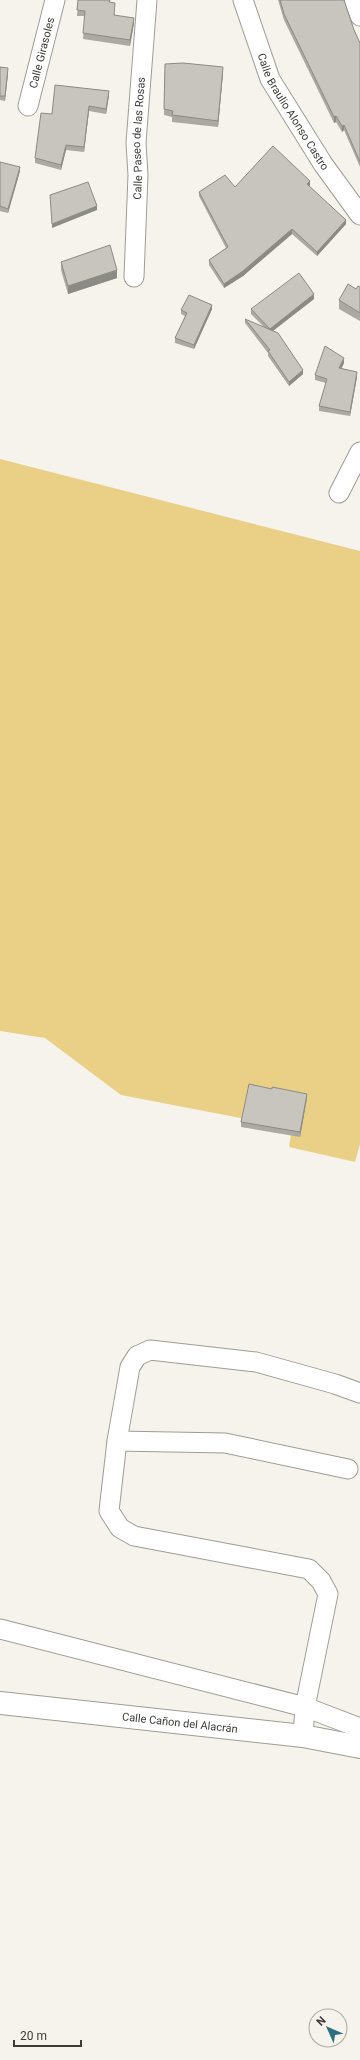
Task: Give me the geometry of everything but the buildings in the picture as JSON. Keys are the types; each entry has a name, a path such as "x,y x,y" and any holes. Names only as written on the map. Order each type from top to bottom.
{"main road":[{"name":"Calle Cañon del Alacrán","path":"0,1703 303,1736 360,1747"}],"street":[{"name":"Calle Girasoles","path":"28,106 56,0"},
{"name":"Calle Paseo de las Rosas","path":"134,277 138,175 136,143 147,0"},
{"name":"Calle Braulio Alonso Castro","path":"243,0 270,79 324,164 360,215"},
{"path":"354,0 360,16"},
{"path":"339,493 360,452"},
{"path":"303,1736 305,1707 328,1594 321,1581 309,1569 134,1536 120,1528 109,1511 117,1441 130,1367 137,1356 150,1350 256,1362 335,1384 360,1393"},
{"path":"117,1441 225,1444 348,1469"},
{"path":"0,1629 305,1707 360,1728"}],"shaded area":[{"path":"0,459 360,551 360,1144 355,1162 289,1147 292,1128 121,1095 45,1038 0,1031"}]}
